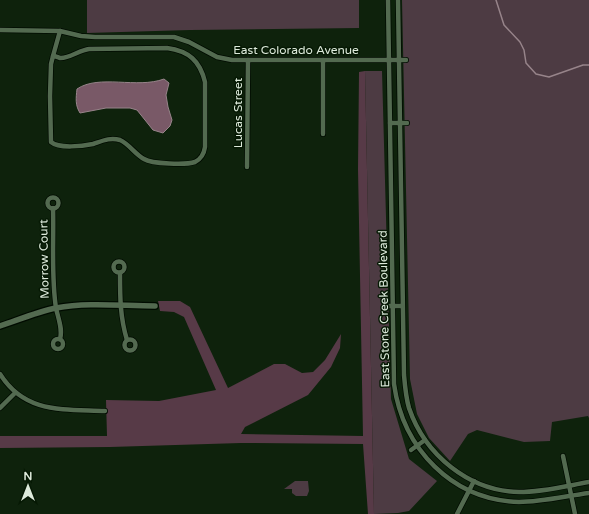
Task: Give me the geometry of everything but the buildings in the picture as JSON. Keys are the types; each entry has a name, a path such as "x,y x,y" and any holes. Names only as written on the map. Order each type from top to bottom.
{"street":[{"name":"East Stone Creek Boulevard","path":"388,0 394,358 396,394 407,429 417,446 429,461 443,474 470,490 493,498 520,502 546,500 589,492"},
{"name":"East Stone Creek Boulevard","path":"398,0 404,375 406,396 413,417 425,440 447,464 474,481 490,487 518,492 570,486 589,482"},
{"name":"East Colorado Avenue","path":"0,30 60,30 81,36 95,37 174,37 189,42 223,59 406,60"},
{"path":"53,56 60,58 66,57 89,49 167,48 188,54 200,67 204,82 205,147 201,157 196,162 191,163 156,163 144,159 125,143 114,139 85,145 54,145 50,140 51,64 53,56 60,30"},
{"name":"Lucas Street","path":"247,167 248,60"},
{"path":"322,60 323,134"},
{"path":"390,123 407,123"},
{"name":"Morrow Court","path":"53,208 54,284 56,308 61,332 60,339"},
{"path":"120,273 120,306 122,324 128,340"},
{"path":"0,326 56,308 79,306 154,306"},
{"path":"386,306 402,306"},
{"path":"0,374 7,385 15,393 46,408 105,411"},
{"path":"0,408 15,393"},
{"path":"411,450 425,440"},
{"path":"563,456 575,514"},
{"path":"457,514 474,481"}],"shaded area":[{"path":"87,0 359,0 359,28 87,33"},
{"path":"402,0 589,0 589,418 588,416 552,422 550,441 524,442 477,430 468,434 450,461 429,438 417,414 410,379"},
{"path":"365,71 382,71 391,399 409,459 437,481 409,511 398,513 374,514"},
{"path":"365,71 374,514 368,514 363,444 241,443 110,447 0,448 0,436 107,436 106,400 159,401 216,390 184,317 174,312 160,311 158,301 180,301 190,307 228,388 274,364 285,364 302,373 313,372 325,360 341,334 340,348 331,367 308,395 245,427 241,434 363,436 358,169 359,72"},
{"path":"164,79 169,83 166,95 172,120 170,126 163,133 153,130 137,110 130,108 106,108 80,113 77,107 77,89 86,85 107,82 142,83"},
{"path":"295,481 308,481 309,491 307,496 296,496 292,493 292,489 284,489"}],"waterway":[{"path":"496,0 504,25 520,42 524,50 526,63 536,74 549,77 583,65 589,65"}]}
